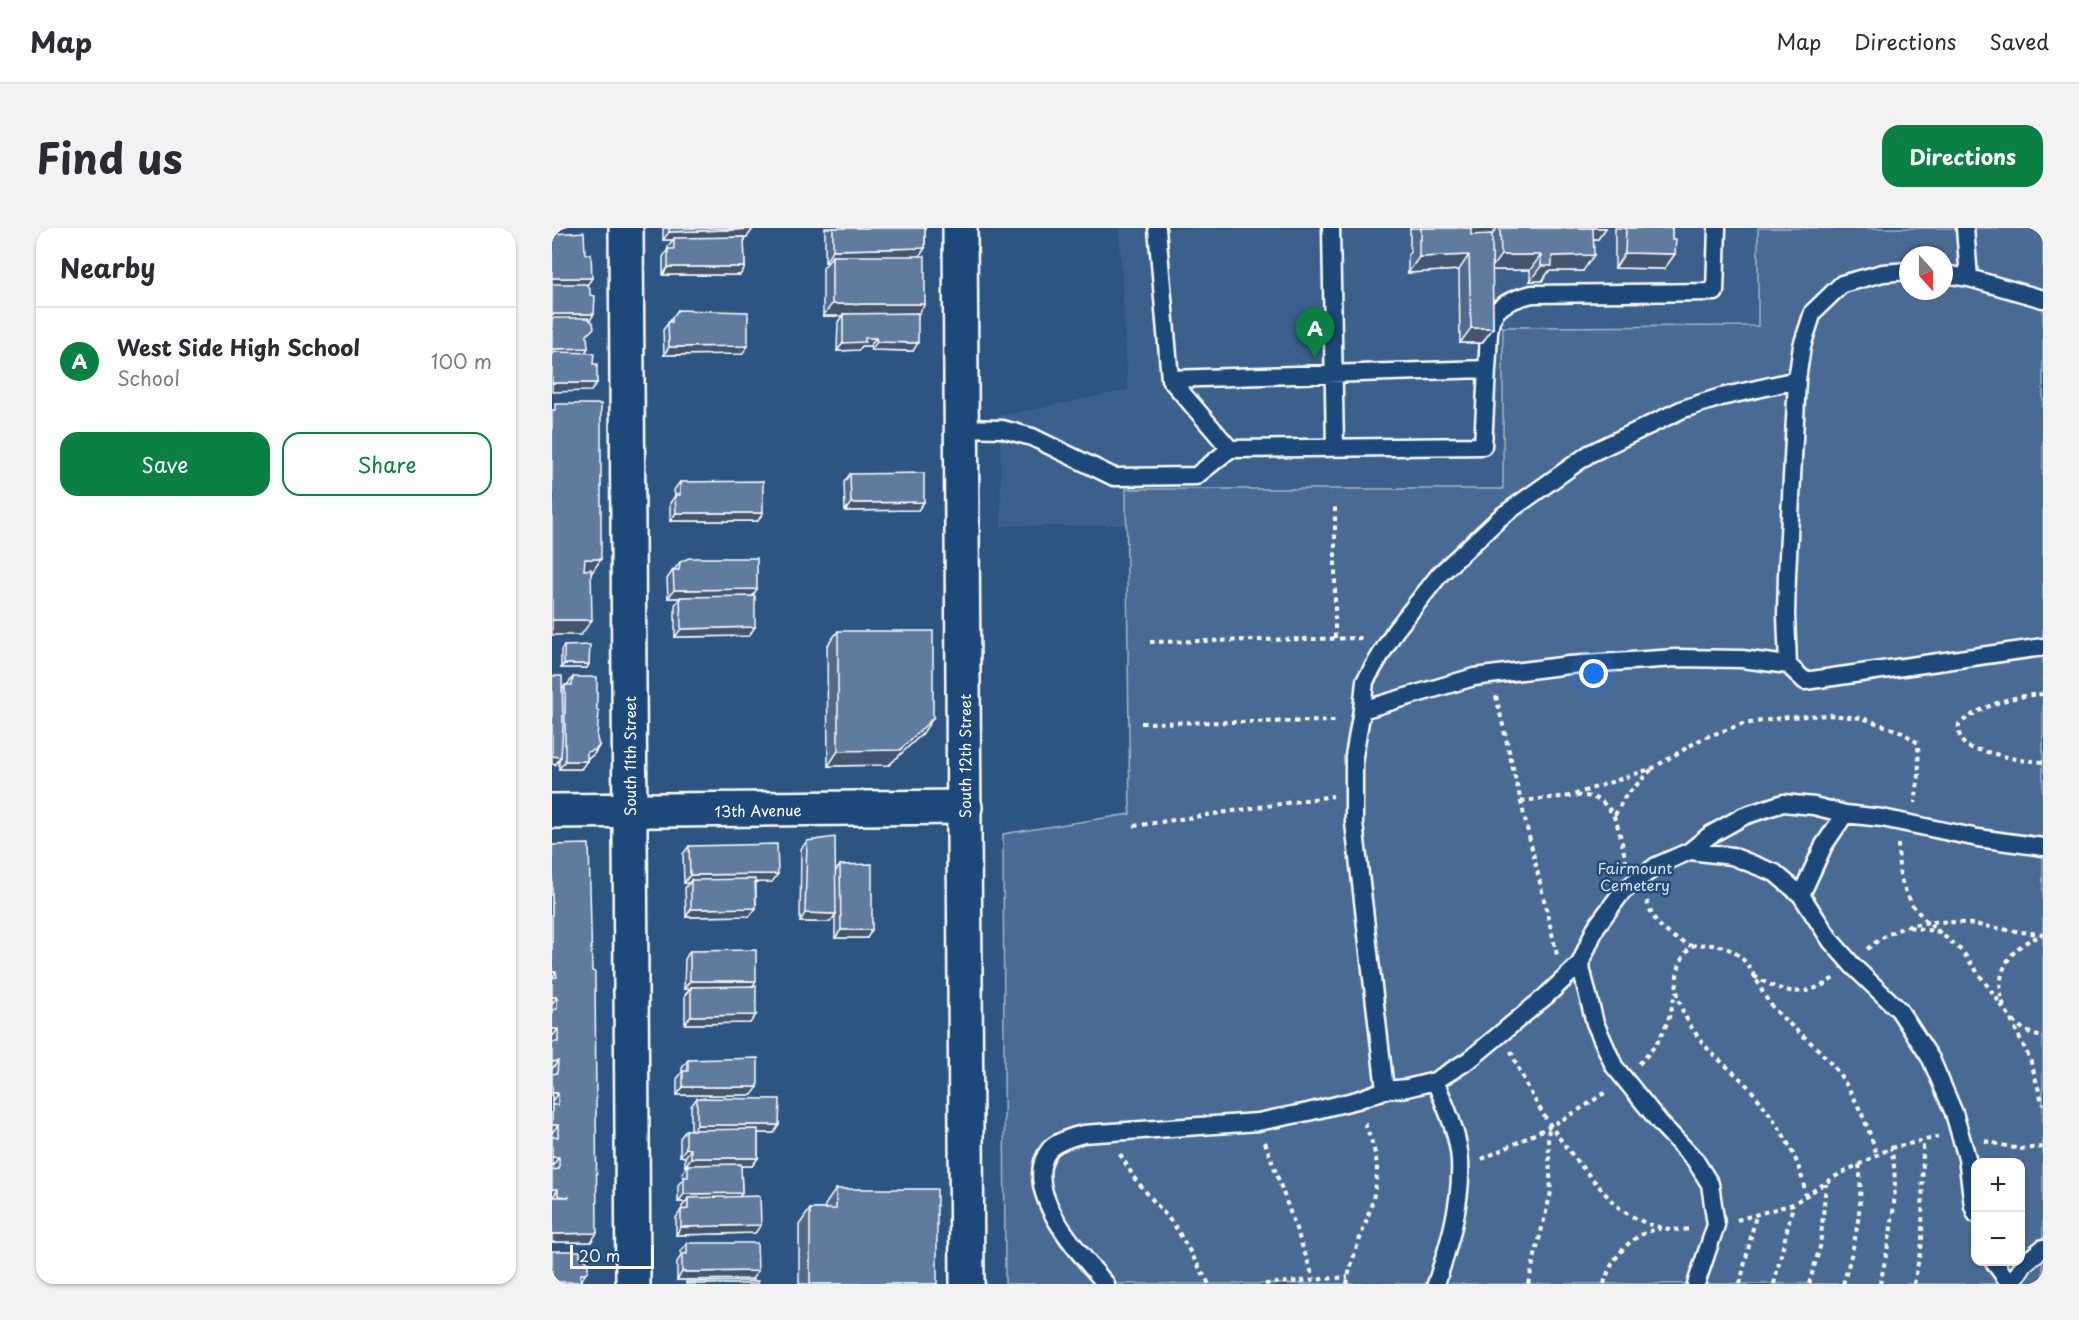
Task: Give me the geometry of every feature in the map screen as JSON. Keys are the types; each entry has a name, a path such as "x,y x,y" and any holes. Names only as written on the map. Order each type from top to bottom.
{"street":[{"name":"South 11th Street","path":"626,228 633,1284"},
{"name":"South 12th Street","path":"960,228 967,1284"},
{"name":"13th Avenue","path":"552,811 965,807"}],"lane":[{"path":"1157,228 1170,379 1230,449"},
{"path":"1331,228 1335,448"},
{"path":"962,428 1002,429 1032,437 1114,477 1196,476 1230,449 1483,446 1491,317 1503,303 1532,294 1715,292 1717,228"},
{"path":"1965,228 1969,278"},
{"path":"1788,664 1787,585 1797,380 1802,346 1813,312 1842,284 1883,273 1899,272"},
{"path":"1953,275 2043,299"},
{"path":"1170,379 1487,369"},
{"path":"1385,1090 1354,823 1354,756 1365,681 1395,631 1440,574 1502,516 1588,454 1683,409 1721,397 1797,380"},
{"path":"1362,710 1474,677 1569,665 1676,658 1742,659 1788,664 1805,681 2043,646"},
{"path":"1106,1284 1066,1233 1050,1208 1041,1185 1041,1165 1051,1148 1068,1138 1083,1134 1258,1122 1357,1100 1385,1090 1435,1082 1469,1060 1546,996 1580,964 1596,927 1622,892 1656,866 1690,851 1710,835 1744,816 1784,803 1814,806 1845,814 1882,818 1978,838 2043,847"},
{"path":"1802,895 1813,865 1845,814"},
{"path":"1690,851 1732,856 1775,873 1802,895 1831,940 1853,966 1899,1010 1931,1059 1954,1113 1966,1158 1975,1212"},
{"path":"1580,964 1595,1023 1614,1066 1661,1124 1695,1160 1710,1184 1716,1225 1696,1284"},
{"path":"1435,1082 1449,1116 1460,1160 1459,1201 1436,1284"},
{"path":"1997,1266 2011,1284 2025,1263 2043,1248"}],"path":[{"path":"1335,504 1335,639"},
{"path":"1150,642 1374,638"},
{"path":"1495,690 1559,963"},
{"path":"2043,694 2003,700 1979,711 1959,724 1958,732 1961,741 1967,747 2019,760 2043,762"},
{"path":"1570,796 1653,768 1703,738 1743,724 1788,717 1828,715 1862,718 1902,732 1917,743 1919,775 1914,811"},
{"path":"1141,723 1341,721"},
{"path":"1615,815 1624,798 1653,768"},
{"path":"1521,801 1586,795 1602,803 1615,815 1627,865"},
{"path":"1134,826 1334,796"},
{"path":"1898,840 1899,870 1912,906 1962,951 2020,1028 2043,1037"},
{"path":"1645,896 1651,915 1675,939 1690,946 1701,944 1723,947 1740,956 1769,1003 1787,1023 1827,1059 1847,1085 1856,1100 1877,1155"},
{"path":"1862,954 1887,935 1906,926 1926,921 1953,922 2016,933 2043,935"},
{"path":"1906,926 1941,933"},
{"path":"2043,935 2030,939 2016,949 2004,968 2000,985 2002,1003 2030,1059 2043,1105"},
{"path":"1632,1071 1662,1035 1671,1015 1679,962 1690,946"},
{"path":"1754,976 1781,990 1797,993 1826,984 1840,974"},
{"path":"1676,991 1689,1023 1708,1049 1754,1094 1794,1151 1806,1197"},
{"path":"1503,1031 1527,1085 1550,1127 1586,1172 1624,1211 1644,1222 1664,1228 1681,1230 1716,1225 1794,1204 1859,1163 1892,1148 1935,1137 1961,1137 2019,1149 2043,1146"},
{"path":"1478,1161 1550,1127 1590,1104 1613,1087"},
{"path":"1347,1284 1373,1201 1377,1170 1374,1146 1357,1100"},
{"path":"1258,1122 1314,1280"},
{"path":"1528,1284 1551,1192 1548,1139 1550,1127"},
{"path":"1112,1131 1121,1156 1135,1179 1175,1226 1209,1284"},
{"path":"1914,1284 1922,1242 1923,1141"},
{"path":"1880,1284 1893,1205 1895,1164 1892,1148"},
{"path":"1843,1284 1854,1247 1860,1207 1859,1163"},
{"path":"1809,1284 1820,1247 1826,1183"},
{"path":"1774,1284 1794,1204"},
{"path":"1740,1284 1756,1215"},
{"path":"1604,1284 1613,1262 1624,1248 1651,1230 1664,1228"},
{"path":"1265,1284 1348,1277"}],"shaded area":[{"path":"1119,228 1758,228 1758,326 1503,327 1503,489 1127,489 1126,525 1001,526 1000,416 1128,390"}],"green space":[{"name":"Fairmount Cemetery","path":"1758,228 2043,228 2043,1284 1005,1284 1003,834 1130,814 1126,489 1503,489 1503,327 1758,326"}],"building":[{"path":"669,228 753,228 753,229 669,232"},
{"path":"833,228 925,228 925,248 833,250"},
{"path":"1421,228 1471,228 1471,235 1492,234 1493,328 1471,328 1469,255 1419,257"},
{"path":"1500,228 1593,228 1594,255 1552,256 1552,266 1541,266 1541,255 1501,255"},
{"path":"1626,228 1672,228 1672,239 1676,239 1675,254 1625,253"},
{"path":"584,232 585,254 591,254 592,278 552,278 552,234"},
{"path":"744,237 745,267 668,267 668,249 674,249 674,238"},
{"path":"832,256 925,256 925,304 832,304"},
{"path":"552,284 586,284 590,289 590,295 595,296 594,314 552,314"},
{"path":"678,310 748,312 748,346 669,347 668,322 672,322"},
{"path":"918,313 918,343 877,342 876,338 865,338 865,342 843,343 843,314"},
{"path":"552,318 588,318 594,328 587,335 588,348 552,349"},
{"path":"555,352 594,353 593,364 597,364 597,383 552,383 552,354"},
{"path":"555,404 601,404 601,559 585,559 584,570 591,569 592,620 552,620 552,410 555,410"},
{"path":"924,473 924,502 851,503 850,474"},
{"path":"763,481 763,513 676,513 675,495 680,495 680,482"},
{"path":"689,558 757,558 757,589 674,590 673,570 679,570 680,562"},
{"path":"755,596 755,627 681,629 680,597"},
{"path":"838,631 933,631 933,718 900,750 838,751"},
{"path":"590,645 589,664 564,664 564,646"},
{"path":"552,676 562,676 561,757 552,756"},
{"path":"573,677 597,677 599,746 587,752 587,761 565,761 565,685 572,685"},
{"path":"835,837 836,914 805,913 807,841"},
{"path":"589,844 592,971 595,972 597,1233 552,1234 552,1197 570,1197 558,1196 558,1189 552,1189 552,1170 559,1169 559,1157 552,1157 552,1137 558,1137 558,1125 552,1125 552,1105 558,1105 558,1093 552,1093 552,1074 557,1073 558,1061 552,1062 552,1042 558,1042 558,1029 552,1029 552,1010 557,1009 557,997 552,997 552,978 557,977 556,972 552,972 552,845"},
{"path":"777,844 778,874 690,875 689,846"},
{"path":"872,864 872,930 841,930 840,865"},
{"path":"755,879 756,908 691,909 691,880"},
{"path":"756,950 756,981 690,981 690,951"},
{"path":"756,986 756,1015 691,1016 691,987"},
{"path":"758,1058 758,1087 683,1087 683,1071 688,1071 688,1060"},
{"path":"697,1098 780,1099 779,1125 697,1125"},
{"path":"758,1129 758,1158 691,1158 691,1149 686,1148 686,1130"},
{"path":"741,1164 742,1193 684,1194 684,1177 688,1177 688,1165"},
{"path":"836,1189 937,1189 937,1284 810,1284 810,1209 836,1209"},
{"path":"760,1196 761,1225 681,1227 681,1210 688,1209 688,1198"},
{"path":"687,1243 757,1243 758,1271 682,1272 682,1254 687,1254"},
{"path":"552,1251 580,1251 580,1256 588,1263 588,1270 585,1274 581,1274 580,1282 552,1282"},
{"path":"758,1281 758,1284 686,1284 686,1282"}],"place":[{"name":"West Side High School","path":"1315,358"}]}
